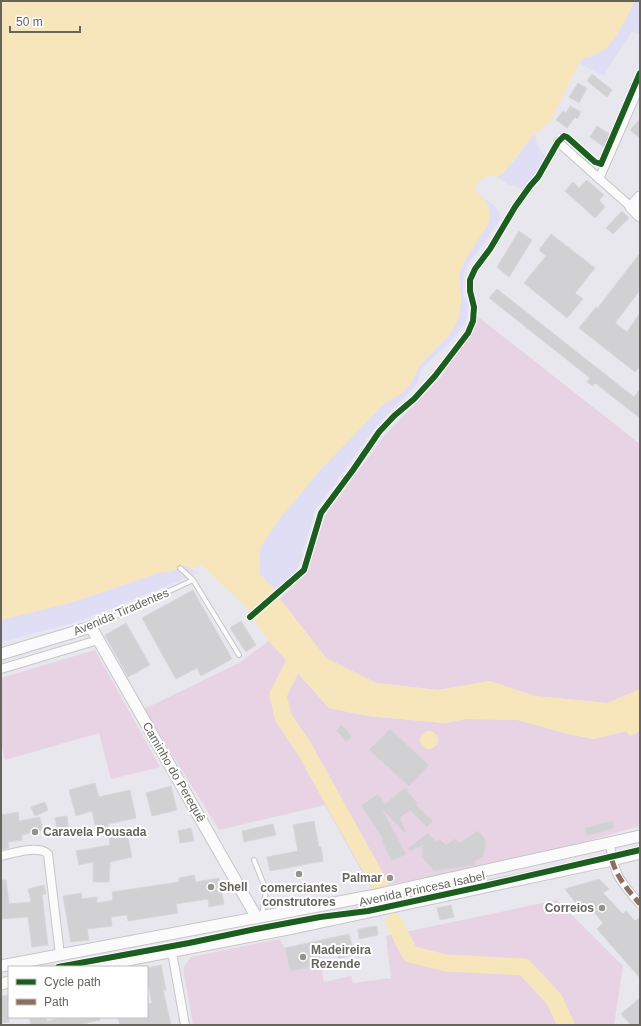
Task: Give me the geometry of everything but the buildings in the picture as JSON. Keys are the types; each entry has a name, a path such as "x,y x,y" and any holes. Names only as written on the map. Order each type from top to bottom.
{"main road":[{"path":"640,197 630,207 640,216"},
{"name":"Caminho do Perequê","path":"91,627 260,917"},
{"name":"Avenida Tiradentes","path":"1,654 91,627"},
{"name":"Avenida Princesa Isabel","path":"1,966 371,896 610,844 640,836"},
{"name":"Avenida Princesa Isabel","path":"96,966 172,952 640,853"}],"street":[{"path":"599,179 640,85"},
{"path":"558,142 630,207"},
{"name":"Avenida Tiradentes","path":"1,669 98,640"},
{"path":"610,844 614,868 621,882 640,904"},
{"path":"1,856 38,849 44,850 48,854 60,955"},
{"path":"172,952 185,1025"}],"lane":[{"path":"180,568 193,580 239,655"},
{"name":"Avenida Tiradentes","path":"91,627 193,580"},
{"path":"254,860 266,890 260,917"}],"shaded area":[{"path":"1,1 634,1 623,24 609,45 598,53 584,57 579,63 550,122 535,133 503,173 497,177 490,176 483,178 476,187 476,191 489,209 488,224 464,262 459,274 461,300 459,318 450,334 420,365 412,381 403,392 383,405 321,469 281,517 261,546 259,558 260,574 275,590 280,599 326,658 376,683 438,690 490,681 535,696 607,703 640,689 640,731 630,736 626,731 594,739 568,734 518,720 466,719 444,723 368,716 329,708 269,641 255,622 250,611 201,564 191,569 186,566 172,571 158,573 73,602 1,620"},
{"path":"477,316 640,444 640,689 607,703 535,696 490,681 438,690 376,683 326,658 280,599 307,573 325,516 384,436 440,378 471,333"},
{"path":"269,641 329,708 368,716 444,723 466,719 518,720 568,734 594,739 627,731 630,736 640,731 640,826 573,845 476,868 371,888 325,805 219,830 144,709 239,663"},
{"path":"95,650 160,767 111,779 99,733 5,760 1,743 1,678"},
{"path":"429,731 435,734 438,740 435,746 429,749 423,746 420,740 423,734"},
{"path":"607,853 607,856 422,896"},
{"path":"557,900 623,966 614,1025 193,1025 183,968 191,957 279,939 285,948 290,971 321,965 324,982 351,976 353,983 391,978 386,936"},
{"path":"396,901 333,915 147,949 147,947 187,941 224,932"},
{"path":"138,948 139,952 59,966 43,966"}],"sand":[{"path":"634,1 640,3 640,35 632,31 603,76 579,63 584,57 592,56 630,10"},
{"path":"535,133 537,145 547,158 536,176 523,189 507,184 497,177 512,163"},
{"path":"484,199 494,205 499,212 500,219 483,245 470,261 465,271 463,294 468,305 466,320 457,335 421,370 417,384 374,429 315,510 295,574 275,590 260,574 259,558 261,546 281,517 321,469 383,405 403,392 412,381 420,365 450,334 459,318 461,300 459,274 489,207"},
{"path":"186,566 199,573 80,621 1,642 1,620 73,602 158,573 172,571"}],"waterway":[{"path":"301,649 278,695 283,717 304,748 380,885"},
{"path":"394,922 410,954 446,963 524,967 554,999 566,1025"}],"marked path":[{"path":"612,860 620,878 640,904"}],"cycle path":[{"path":"250,617 304,570 321,513 379,432 394,416 414,399 435,376 468,333 473,321 474,307 470,291 470,280 475,269 490,249 515,207 538,177 558,142 564,136 567,137 595,162 601,164 640,73"},
{"path":"63,966 320,917 368,911 640,850"}],"place":[{"name":"Caravela Pousada","path":"35,832"},
{"name":"comerciantes construtores","path":"299,874"},
{"name":"Palmar","path":"390,878"},
{"name":"Shell","path":"211,887"},
{"name":"Correios","path":"602,908"},
{"name":"Madeireira Rezende","path":"303,957"}]}
